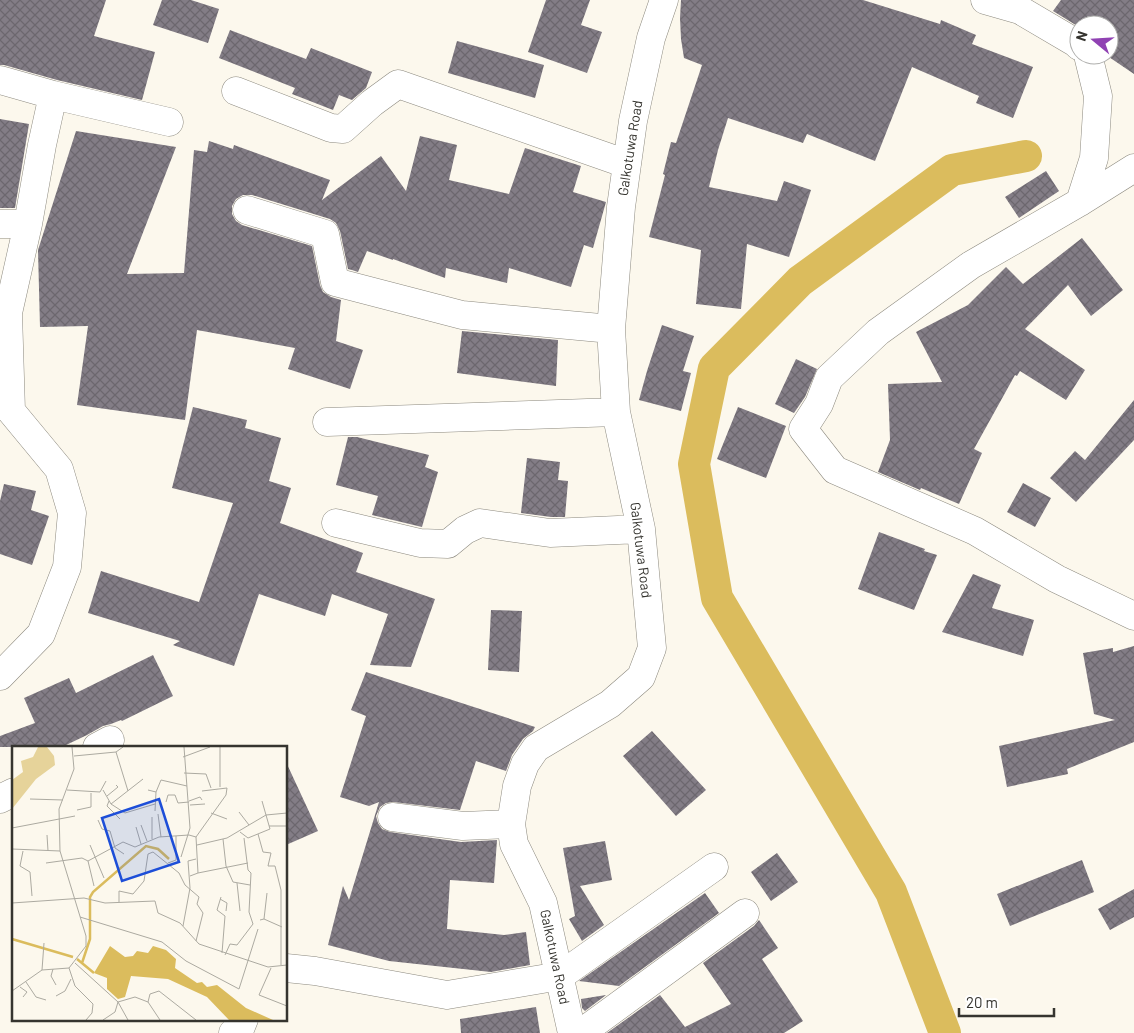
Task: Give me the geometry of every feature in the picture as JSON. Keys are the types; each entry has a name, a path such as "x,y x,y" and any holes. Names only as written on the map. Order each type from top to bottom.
{"street":[{"name":"Galkotuwa Road","path":"572,1033 544,903 514,844 511,824 517,786 525,764 536,748 610,704 641,677 652,648 641,529 616,412 611,328 621,207 633,121 651,38 664,0"},
{"path":"985,0 1024,5 1069,37"},
{"path":"1080,202 1094,158 1098,96 1090,65"},
{"path":"0,80 53,95 168,122"},
{"path":"236,91 330,128 343,129 372,102 398,84 628,164"},
{"path":"0,676 41,634 67,567 72,514 59,469 11,411 8,313 28,224 53,95"},
{"path":"1134,168 1080,202 971,265 878,332 829,378 819,404 803,430 835,470 975,531 1057,579 1134,616"},
{"path":"247,210 325,234 335,282 462,315 611,328"},
{"path":"0,224 28,224"},
{"path":"327,422 616,412"},
{"path":"336,523 420,543 448,544 465,530 480,523 550,533 641,529"},
{"path":"0,799 12,793"},
{"path":"392,817 463,826 511,824"},
{"path":"288,968 315,971 447,995 560,976 714,867"},
{"path":"581,1033 745,913"},
{"path":"233,1033 240,1029 244,1020"}],"building":[{"path":"0,0 106,0 94,36 155,52 142,100 0,65"},
{"path":"162,0 191,0 219,9 208,43 153,25"},
{"path":"546,0 590,0 581,25 602,32 587,73 528,52"},
{"path":"681,0 863,0 940,24 941,20 976,35 972,44 1033,67 1013,118 976,103 979,96 912,67 875,161 807,134 803,143 728,118 709,187 777,201 784,181 811,190 789,257 747,244 741,309 696,304 701,250 649,237 665,175 663,174 671,142 676,143 702,65 684,58 681,39"},
{"path":"1061,0 1134,0 1134,74 1119,64 1119,15 1069,15 1069,21 1053,11"},
{"path":"230,30 306,59 311,48 372,72 366,88 352,100 339,95 333,110 292,94 295,88 219,58"},
{"path":"457,41 544,65 535,98 448,73"},
{"path":"0,119 29,124 15,208 0,208"},
{"path":"76,131 176,147 127,274 184,273 194,150 207,152 209,141 233,149 234,145 330,180 322,200 381,156 406,191 420,136 457,145 449,180 509,194 525,148 581,166 573,192 606,202 593,248 584,245 571,287 509,268 507,283 446,268 445,278 367,251 358,272 348,269 340,231 336,223 330,219 252,195 243,195 236,199 232,206 232,214 236,221 242,225 312,246 323,292 341,300 336,341 363,350 350,389 288,369 295,348 197,330 185,420 77,405 88,326 40,327 38,250"},
{"path":"1046,171 1059,191 1019,218 1005,197"},
{"path":"1082,238 1123,290 1091,316 1068,285 1025,329 1085,370 1066,400 1020,371 1017,376 1015,375 974,449 982,453 959,504 878,472 890,440 888,384 942,382 916,332 968,305 1006,267 1023,284"},
{"path":"662,325 694,336 683,371 691,373 681,411 639,400"},
{"path":"462,331 558,340 556,386 457,373"},
{"path":"796,359 817,369 805,397 794,413 775,404"},
{"path":"1134,400 1134,440 1076,502 1050,478 1075,451 1085,460"},
{"path":"193,407 247,420 245,428 281,438 269,481 291,488 280,523 363,553 356,572 435,599 411,667 370,665 388,614 332,594 325,616 259,594 234,666 173,645 180,641 88,613 101,571 199,602 233,503 172,488"},
{"path":"738,407 786,426 766,478 717,459"},
{"path":"348,437 357,437 429,455 425,467 438,472 422,527 372,515 378,496 336,485"},
{"path":"527,458 560,462 558,480 568,481 565,517 521,513"},
{"path":"1023,483 1051,498 1035,527 1007,512"},
{"path":"4,484 36,491 31,510 49,516 32,565 0,554 0,501"},
{"path":"879,532 937,555 914,610 858,589"},
{"path":"973,574 1001,585 992,608 1034,620 1023,656 942,632"},
{"path":"491,610 522,611 519,672 488,670"},
{"path":"1134,646 1134,742 1067,769 1068,774 1007,787 999,746 1115,720 1094,714 1083,653 1113,648 1113,652"},
{"path":"153,655 173,696 122,721 103,726 64,746 0,747 0,736 35,723 24,698 69,678 76,693"},
{"path":"366,672 535,727 523,739 512,755 506,771 476,761 460,810 393,802 386,803 380,807 376,816 382,829 390,832 461,842 497,840 494,883 450,880 447,929 504,935 526,932 530,965 491,972 389,961 328,945 343,886 349,900 379,802 369,806 340,797 366,716 351,710"},
{"path":"652,731 706,790 676,816 623,756"},
{"path":"288,766 318,831 288,844"},
{"path":"605,841 612,880 580,886 604,925 582,941 569,919 575,916 563,848"},
{"path":"777,853 798,882 771,901 751,872"},
{"path":"1082,860 1094,892 1010,926 997,894"},
{"path":"1134,889 1134,917 1110,930 1098,909"},
{"path":"705,893 719,913 619,986 579,981"},
{"path":"759,920 778,948 762,959 803,1021 784,1033 607,1033 660,995 685,1027 731,1004 703,963 754,926"},
{"path":"606,995 585,1011 582,1008 581,999"},
{"path":"536,1007 540,1033 461,1033 460,1019"}],"waterway":[{"path":"945,1033 891,892 717,598 694,464 714,368 800,281 952,170 1026,156"}]}
